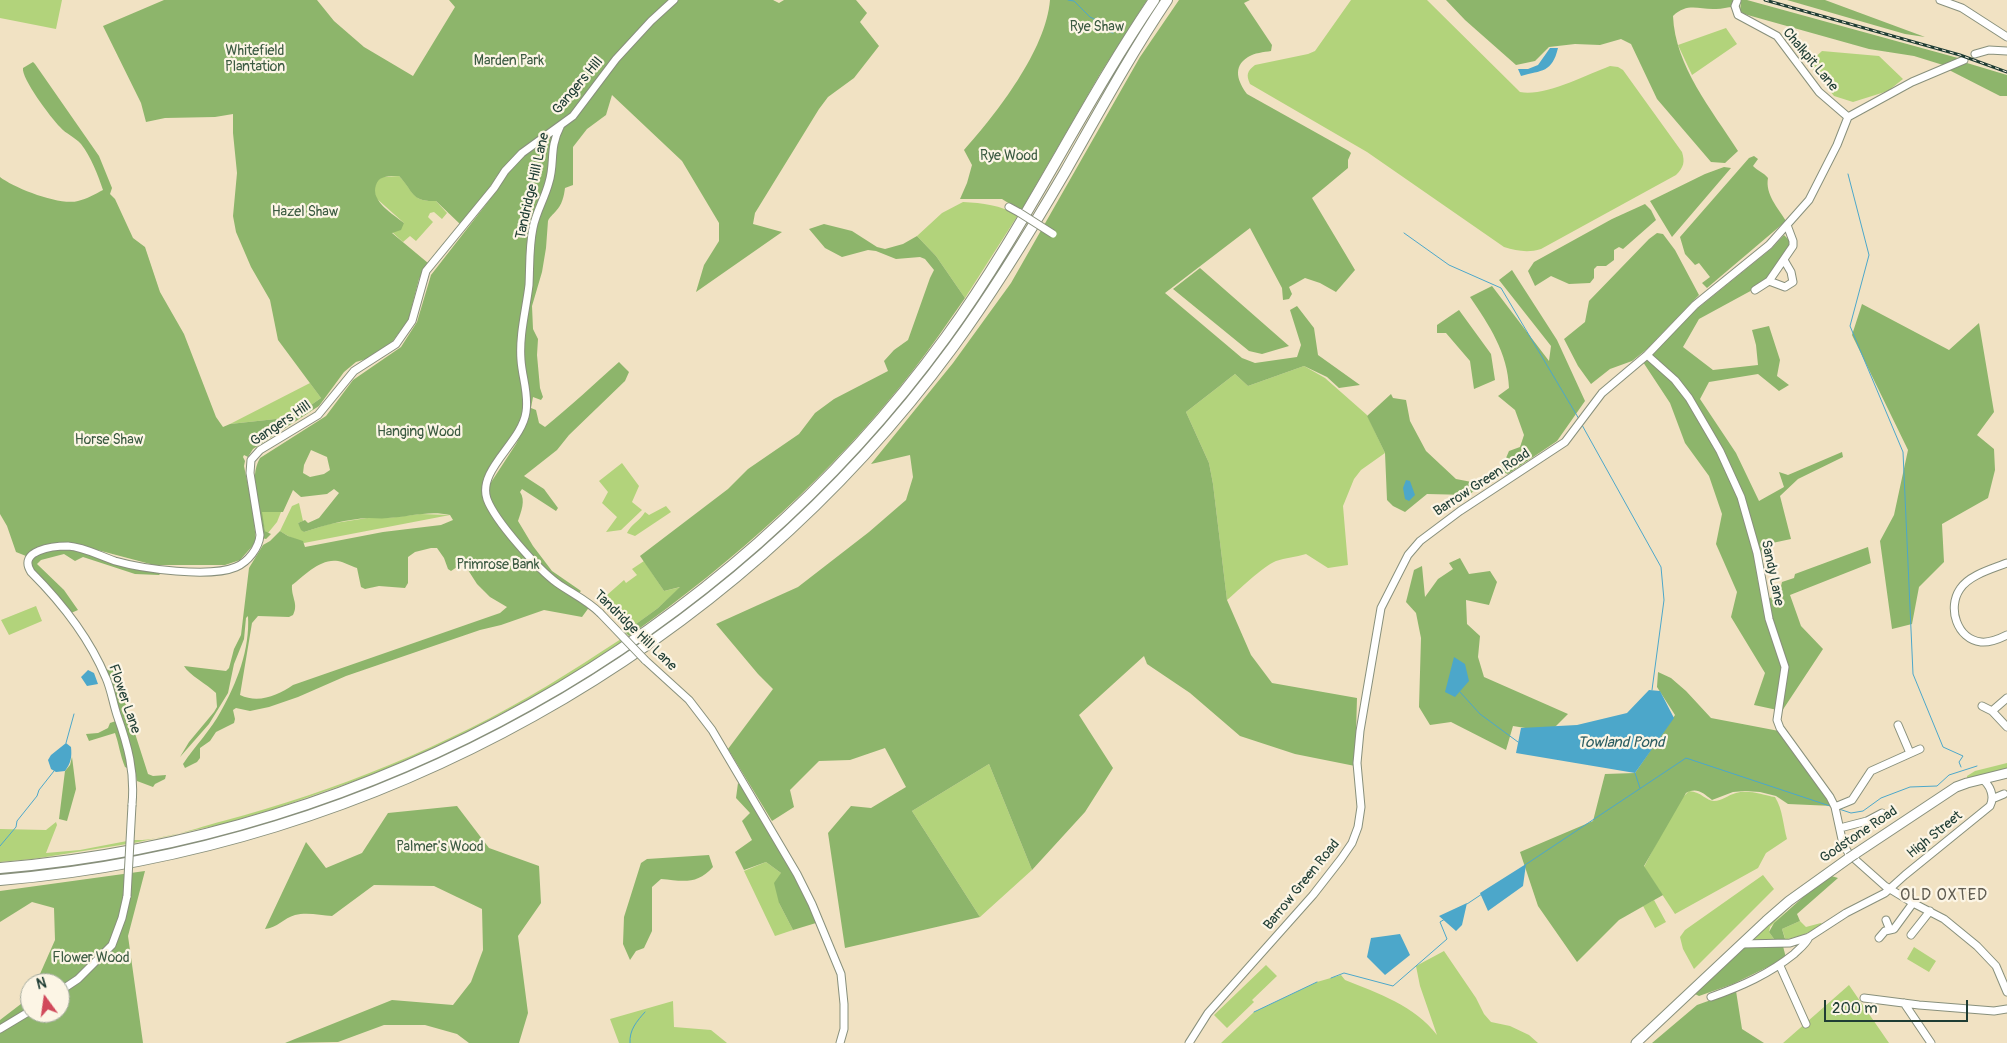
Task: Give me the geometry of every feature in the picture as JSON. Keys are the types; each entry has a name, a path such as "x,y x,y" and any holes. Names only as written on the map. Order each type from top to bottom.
{"highway":[{"path":"0,868 92,857 193,837 268,817 341,792 414,763 508,718 598,665 666,617 728,569 792,512 858,444 913,380 990,273 1093,95 1154,0"},
{"path":"0,880 97,868 193,849 267,829 363,796 456,757 528,719 626,660 686,617 746,569 810,511 863,456 931,377 970,324 1026,238 1130,57 1167,0"}],"main road":[{"name":"Godstone Road","path":"1636,1043 1741,944 1790,901 1852,856 1948,792 1968,782 2005,774"}],"street":[{"name":"Gangers Hill","path":"28,564 29,559 36,551 69,546 117,561 174,571 227,570 244,562 259,543 260,535 250,473 251,460 260,450 318,415 354,371 396,344 412,320 422,281 432,264 494,188 505,171 522,153 573,116 616,59 674,0"},
{"path":"1940,0 1953,2 2007,37"},
{"name":"Chalkpit Lane","path":"1736,1 1738,15 1777,36 1819,92 1848,117"},
{"path":"1975,54 1990,50 2007,51"},
{"path":"1848,117 1912,82 1964,60"},
{"name":"Barrow Green Road","path":"1189,1043 1208,1013 1313,895 1352,843 1358,827 1361,807 1357,763 1360,731 1381,608 1408,555 1420,541 1460,511 1566,442 1602,393 1647,355 1695,305 1769,245 1809,200 1837,145 1848,117"},
{"name":"Tandridge Hill Lane","path":"561,126 552,150 550,181 533,228 521,360 526,387 526,412 520,430 491,472 485,486 490,508 547,575 558,584 587,601 600,613 652,666 689,700 712,730 797,874 812,904 841,974 844,1029 840,1043"},
{"path":"1009,207 1053,234"},
{"path":"1755,290 1769,281 1793,246 1794,241 1787,225"},
{"path":"1769,281 1785,287 1793,282 1791,272 1784,260"},
{"name":"Sandy Lane","path":"1647,355 1675,380 1689,398 1720,451 1741,497 1757,553 1769,619 1785,667 1776,720 1830,797 1836,809 1843,844 1849,854 1891,889 1950,923 1990,959 2000,973 2007,991"},
{"path":"2007,562 1967,582 1960,590 1954,603 1954,615 1959,628 1969,638 1982,642 1995,640 2007,635"},
{"name":"Flower Lane","path":"28,564 31,572 74,619 88,641 107,679 133,770 127,896 122,918 112,945 78,979 70,984"},
{"path":"1992,711 2007,698"},
{"path":"1982,706 1992,711 2007,727"},
{"path":"1898,725 1910,753"},
{"path":"1836,809 1852,800 1871,771 1920,749"},
{"path":"1990,787 1993,782 2005,774"},
{"path":"1982,779 1990,787 1992,799"},
{"name":"High Street","path":"1891,889 1905,875 1990,806 1992,799 2004,794"},
{"path":"1840,828 1868,822 1882,813"},
{"path":"1741,944 1790,943 1809,937 1846,913 1891,889"},
{"path":"1879,938 1894,928 1913,903"},
{"path":"1911,935 1930,911"},
{"path":"1886,920 1890,930"},
{"path":"1711,997 1749,983 1780,966 1807,943 1809,937"},
{"path":"1790,943 1791,956"},
{"path":"1780,966 1806,1024"},
{"path":"1864,998 1994,1011 2007,1009"},
{"path":"1904,1003 1931,1043"},
{"path":"1913,1016 1920,1005"},
{"path":"0,1029 20,1017"}],"green space":[{"path":"0,0 62,0 56,29 0,18"},
{"path":"164,0 317,0 334,21 364,47 413,76 455,7 449,0 671,0 572,114 510,163 496,177 461,225 436,201 417,198 399,176 385,177 377,182 375,191 379,202 404,223 401,230 392,233 428,263 419,279 408,321 392,342 366,359 356,362 344,372 319,406 253,449 248,457 244,455 244,466 253,510 256,542 240,560 225,565 154,565 71,543 36,548 26,556 16,552 7,526 0,514 0,177 26,191 60,201 78,201 103,190 85,149 56,122 37,98 27,80 23,68 33,62 99,156 112,188 110,194 115,199 133,238 145,247 160,292 184,334 216,417 223,427 230,424 294,417 321,398 278,340 270,300 251,267 236,232 233,216 237,173 233,114 215,117 165,118 146,122 141,103 103,26"},
{"path":"677,0 773,0 779,3 784,0 856,0 867,13 860,22 879,46 854,78 828,97 819,109 755,213 753,224 782,232 696,292 704,265 719,241 719,223 682,161 612,95 606,115 587,129 573,147 573,185 565,188 560,206 548,221 542,272 532,306 533,329 538,339 537,355 540,388 543,397 541,400 533,397 531,408 536,410 539,423 545,427 619,362 629,372 625,381 569,435 557,450 524,476 544,489 558,508 556,511 522,489 520,492 523,499 518,521 533,546 552,571 581,591 579,593 547,571 510,530 490,501 488,487 516,444 528,421 523,359 534,229 553,150 564,126 638,38"},
{"name":"Rye Wood","path":"1050,0 1147,0 1100,74 1021,211 1002,199 960,199 972,165 964,150 1005,99 1030,60 1047,19"},
{"path":"1179,0 1250,0 1244,3 1272,45 1271,51 1250,56 1240,65 1238,70 1239,80 1247,94 1351,153 1348,160 1348,168 1312,198 1355,270 1336,292 1320,283 1305,278 1289,287 1292,294 1289,299 1283,300 1282,288 1250,228 1165,293 1242,358 1255,363 1297,357 1301,345 1290,310 1297,306 1314,328 1318,355 1360,385 1339,388 1327,377 1304,366 1248,386 1235,374 1186,412 1209,463 1227,600 1251,655 1272,683 1357,698 1355,766 1295,754 1240,736 1190,693 1147,664 1144,656 1079,715 1113,768 1085,812 1032,870 989,764 912,811 980,917 845,948 828,833 851,806 871,808 906,787 885,748 850,760 819,761 790,790 794,807 772,821 728,749 773,689 716,624 798,587 869,532 906,500 913,477 910,455 871,464 953,363 1011,283 1140,57"},
{"path":"1351,0 1427,0 1520,92 1530,93 1553,88 1610,66 1618,67 1623,70 1682,152 1684,162 1681,169 1676,175 1541,249 1522,251 1504,247 1367,152 1250,84 1248,73 1255,65 1315,51"},
{"path":"1446,0 1734,0 1733,7 1716,9 1689,8 1673,16 1680,52 1696,87 1738,151 1725,163 1711,162 1657,99 1631,44 1621,39 1600,45 1575,44 1549,47 1535,61 1516,65 1465,20"},
{"path":"1734,0 1747,0 1958,58 1943,65 1914,56 1869,49 1744,14 1740,11 1741,2"},
{"path":"1787,0 1825,0 1925,37 1905,34"},
{"path":"1726,28 1737,44 1692,75 1678,45"},
{"path":"1822,51 1879,56 1903,79 1888,91 1853,102 1834,96 1813,70 1810,62"},
{"path":"1967,63 2007,75 2007,96 2000,96 1949,70"},
{"name":"Hanging Wood","path":"554,132 548,181 539,202 529,259 521,323 523,417 491,468 482,490 519,547 590,606 582,617 544,610 346,676 298,697 269,707 250,711 236,708 233,710 234,723 216,732 210,741 200,748 200,758 197,762 185,768 183,764 217,718 237,677 245,653 248,616 246,618 244,639 234,664 228,693 209,724 180,757 189,742 217,707 216,693 184,666 226,671 229,668 234,649 241,635 249,568 263,545 280,531 303,541 305,547 383,532 441,525 453,520 450,515 434,513 369,518 336,523 304,532 298,523 305,520 308,523 319,518 339,493 334,489 327,494 301,497 293,490 283,512 262,512 265,531 271,534 266,539 262,538 255,497 255,476 260,458 326,416 353,380 401,347 417,322 431,275 498,189 507,172","holes":["311,450 327,457 330,470 324,474 310,477 303,473 304,465","437,548 444,558 448,569 451,571 457,567 456,557 459,556 477,584 490,597 507,607 500,613 293,685 268,697 254,699 240,695 252,623 258,616 289,617 293,615 295,604 292,585 307,573 325,562 338,561 357,568 361,587 365,589 379,586 405,588 408,583 408,557 415,552"]},
{"path":"1754,156 1758,159 1753,166 1768,178 1770,195 1786,221 1707,288 1702,283 1710,277 1699,263 1695,265 1685,254 1680,237 1749,158"},
{"path":"1724,167 1731,168 1672,237 1650,201 1705,174"},
{"path":"399,176 417,197 422,200 436,201 447,213 442,219 434,212 430,213 428,217 433,222 416,241 410,236 403,242 392,232 404,223 376,198 374,189 377,181 382,177"},
{"path":"963,202 991,205 1018,215 965,298 936,256 917,236 942,213"},
{"path":"1645,204 1651,210 1656,220 1623,249 1619,247 1614,250 1614,260 1606,266 1597,266 1594,269 1594,278 1590,283 1569,284 1551,276 1535,286 1528,271 1534,262 1612,219"},
{"path":"824,224 852,231 877,247 885,249 903,244 917,236 936,256 965,298 921,360 883,407 817,479 745,546 629,636 625,632 658,608 680,587 664,591 640,556 728,489 748,469 799,434 815,413 834,399 888,371 884,361 894,350 908,340 934,270 925,259 920,257 896,259 868,250 842,257 825,248 809,229"},
{"path":"1657,233 1663,234 1675,250 1699,295 1647,349 1632,361 1610,369 1591,384 1578,366 1564,339 1585,322 1589,301"},
{"path":"1784,235 1792,243 1774,272 1756,288 1699,319 1683,347 1713,370 1758,365 1752,330 1769,326 1780,360 1777,376 1789,385 1779,391 1758,374 1709,382 1700,399 1736,453 1759,501 1784,487 1779,472 1788,475 1842,452 1843,457 1798,479 1780,496 1791,539 1763,545 1757,577 1763,600 1779,595 1782,582 1794,578 1795,574 1868,547 1871,563 1790,595 1801,626 1823,649 1782,711 1754,705 1765,673 1731,617 1737,592 1716,544 1722,514 1709,476 1685,443 1670,403 1643,362 1687,317 1772,248"},
{"path":"1200,268 1289,346 1262,354 1249,351 1173,289"},
{"path":"1512,270 1557,340 1585,401 1557,441 1508,474 1503,472 1502,466 1508,464 1506,458 1509,451 1520,447 1524,435 1515,410 1498,396 1509,388 1505,363 1496,340 1470,297 1492,286 1549,361 1551,346 1499,280"},
{"path":"1862,304 1949,350 1979,323 1994,412 1977,435 1994,449 1995,470 1988,498 1942,524 1944,562 1919,587 1912,624 1892,629 1880,541 1894,515 1908,450 1852,335"},
{"path":"1459,310 1491,354 1495,380 1474,389 1470,361 1446,333 1437,333 1437,325"},
{"path":"1304,366 1325,378 1367,415 1385,453 1361,470 1354,479 1343,506 1348,565 1328,568 1306,554 1279,560 1264,568 1227,600 1209,463 1186,412 1235,374 1248,386"},
{"path":"310,383 321,398 294,417 230,424"},
{"path":"1391,394 1393,398 1406,400 1410,421 1426,451 1456,479 1482,484 1469,495 1427,494 1405,512 1393,506 1387,500 1385,453 1367,416"},
{"path":"622,463 639,486 632,502 642,510 621,530 606,532 617,517 602,503 608,492 599,481"},
{"path":"299,503 303,521 298,523 304,532 329,524 367,518 388,518 420,514 450,515 304,543 280,531 292,506"},
{"path":"666,506 671,512 635,536 627,533 645,512 649,515"},
{"path":"261,512 281,512 277,522 268,533 265,531"},
{"path":"64,549 83,552 134,568 161,573 159,575 135,574 83,557 75,561 64,554 41,560 37,564 64,590 78,610 71,613 33,570 31,564 33,559 40,553"},
{"path":"1460,558 1469,574 1490,571 1497,582 1489,605 1466,600 1467,624 1480,636 1478,657 1484,677 1568,714 1550,732 1513,726 1506,750 1451,722 1430,725 1419,707 1421,638 1416,613 1406,602 1414,570 1422,566 1425,597 1438,579 1453,569 1449,563"},
{"path":"644,561 664,591 681,587 658,608 628,630 599,602 624,580 626,583 637,575 632,569"},
{"path":"36,606 42,621 9,635 1,620"},
{"path":"621,639 623,641 559,683 444,744 366,777 274,809 223,824 180,833 307,796 390,765 509,708"},
{"path":"113,665 123,683 123,696 148,774 153,776 166,775 165,779 153,787 137,781 109,684 107,670"},
{"path":"1658,672 1671,678 1686,691 1711,718 1779,731 1833,806 1788,804 1776,796 1760,792 1733,792 1712,800 1697,791 1686,793 1644,866 1663,895 1619,920 1577,962 1538,906 1520,852 1593,821 1605,774 1635,773 1675,715 1657,687"},
{"path":"116,721 131,770 125,767 115,733 89,741 86,734 98,733 108,728 110,723"},
{"path":"72,757 76,789 67,821 59,819 65,771 70,765"},
{"path":"2007,763 2007,770 1967,778 1967,776 1975,771"},
{"path":"989,764 1032,870 980,917 912,811"},
{"path":"738,783 746,788 784,854 802,888 816,923 793,930 779,903 774,883 781,873 766,862 744,870 735,852 752,840 742,821 750,813 736,798"},
{"path":"1689,791 1714,801 1741,792 1775,797 1781,812 1787,839 1766,853 1758,868 1675,914 1644,867 1678,802"},
{"name":"Palmer's Wood","path":"457,806 489,848 539,866 541,903 518,936 528,1013 519,1043 469,1043 457,1034 425,1025 384,1025 338,1042 285,1043 392,1000 453,1005 471,982 483,950 482,909 434,886 374,885 332,916 299,914 265,929 306,842 326,868 362,853 388,813"},
{"path":"56,822 57,825 46,853 80,850 127,841 127,844 33,859 0,862 0,829 46,830"},
{"path":"155,839 134,843 134,840"},
{"path":"709,855 713,867 701,877 689,880 661,879 652,887 652,931 644,948 636,951 630,960 623,944 624,917 641,863 647,859"},
{"path":"766,862 781,873 779,903 793,930 775,936 744,871"},
{"name":"Flower Wood","path":"145,871 128,936 143,1043 0,1043 0,1020 20,1005 20,1023 70,1023 70,973 40,973 55,940 54,908 32,902 0,922 0,891"},
{"path":"1763,875 1774,889 1694,969 1683,949 1680,937 1685,930"},
{"path":"1828,875 1838,878 1797,914 1800,921 1782,929 1785,939 1774,939 1769,932 1774,923"},
{"path":"1799,898 1770,927 1769,932 1774,939 1785,938 1782,929 1800,921 1806,927 1821,923 1823,925 1789,939 1772,941 1752,940"},
{"path":"1654,900 1666,922 1655,928 1643,906"},
{"path":"1783,946 1786,958 1733,984 1699,996 1695,994 1738,952 1746,947"},
{"path":"1914,947 1936,961 1929,972 1907,959"},
{"path":"1444,951 1491,1022 1510,1026 1529,1035 1538,1043 1221,1043 1254,1012 1317,982 1341,975 1345,980 1383,995 1407,1008 1437,1035 1420,986 1416,966"},
{"path":"1266,965 1277,976 1227,1028 1214,1015"},
{"path":"1849,985 1889,1043 1783,1043"},
{"path":"1736,991 1742,1029 1764,1043 1652,1043 1697,1005"},
{"path":"673,1001 674,1027 711,1030 727,1043 619,1043 610,1019"}],"water":[{"path":"1550,48 1558,48 1553,62 1549,66 1540,71 1521,76 1518,69 1528,69 1538,65"},
{"path":"1406,480 1410,481 1415,495 1409,501 1405,499 1403,488"},
{"path":"1454,657 1465,664 1469,681 1455,697 1445,692"},
{"path":"88,670 94,673 98,684 87,686 81,677"},
{"name":"Towland Pond","path":"1649,690 1660,691 1674,718 1635,773 1516,753 1521,728 1577,725 1627,713"},
{"path":"66,743 71,747 70,763 65,771 56,772 51,769 48,760 51,755"},
{"path":"1526,864 1523,886 1488,911 1480,893"},
{"path":"1467,903 1462,925 1456,931 1439,916"},
{"path":"1400,934 1410,955 1385,975 1367,957 1371,938"}],"waterway":[{"path":"1068,0 1074,1 1090,17 1098,21 1101,28 1113,33"},
{"path":"1848,174 1869,255 1850,326 1903,452 1913,674 1943,747 1963,756 1959,762 1961,767"},
{"path":"1404,233 1449,265 1501,288 1579,419"},
{"path":"1582,425 1661,567 1664,600 1652,690"},
{"path":"1460,692 1480,714 1518,742"},
{"path":"66,743 74,714"},
{"path":"1525,865 1686,758 1830,806"},
{"path":"1839,809 1851,813 1863,811 1881,798 1910,787 1937,786 1949,775 1977,766"},
{"path":"0,846 16,827 17,821 54,771"},
{"path":"1635,773 1640,788"},
{"path":"1467,904 1482,894"},
{"path":"1331,978 1344,973 1393,986 1447,939 1440,922 1445,919"},
{"path":"1254,1012 1317,982"},
{"path":"630,1043 632,1030 645,1012"}],"railway":[{"path":"1765,0 1960,55 2007,72"}],"district":[{"name":"OLD OXTED","path":"1944,896"}],"park label":[{"name":"Rye Shaw","path":"1097,27"},
{"name":"Whitefield Plantation","path":"255,59"},
{"name":"Marden Park","path":"509,61"},
{"name":"Hazel Shaw","path":"305,212"},
{"name":"Horse Shaw","path":"109,440"},
{"name":"Primrose Bank","path":"498,565"}]}
